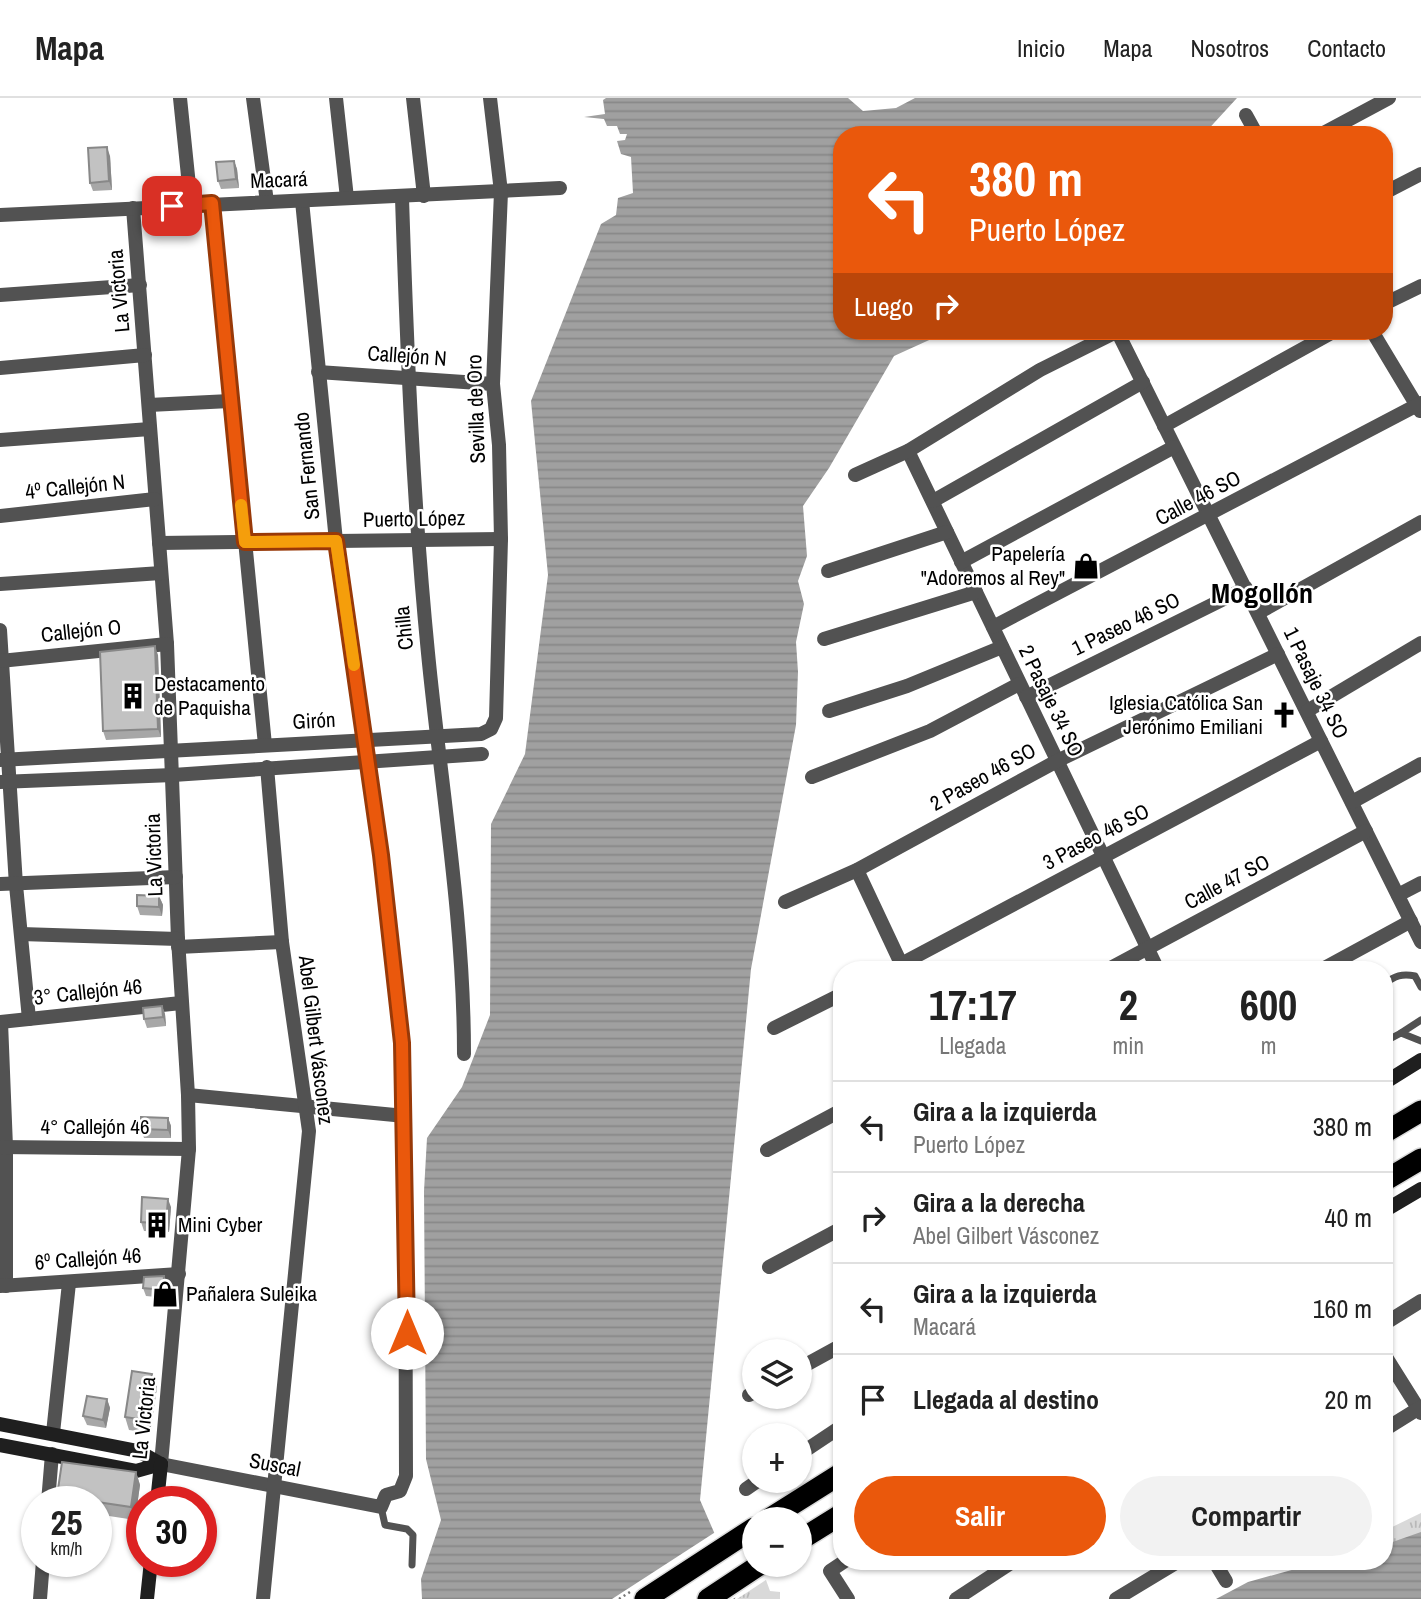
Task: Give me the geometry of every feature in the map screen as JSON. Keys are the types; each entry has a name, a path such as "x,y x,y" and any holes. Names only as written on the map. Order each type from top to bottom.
{"highway":[{"path":"1393,1128 1421,1111"},
{"path":"1393,1176 1421,1159"},
{"path":"788,1507 833,1479"},
{"path":"812,1533 833,1520"},
{"path":"645,1599 742,1536"},
{"path":"708,1599 742,1577"}],"main road":[{"path":"1393,1077 1421,1060"},
{"path":"1393,1206 1421,1189"},
{"path":"0,1424 138,1451 161,1464"},
{"path":"0,1445 136,1471 161,1464"},
{"name":"La Victoria","path":"159,1486 161,1464"},
{"path":"147,1599 149,1577"}],"street":[{"path":"180,98 191,205"},
{"path":"253,98 267,202"},
{"path":"336,98 346,198"},
{"path":"414,98 424,197"},
{"name":"Sevilla de Oro","path":"490,98 501,191 493,384 499,445 501,539 496,718"},
{"path":"1336,126 1386,99"},
{"path":"1246,115 1252,126"},
{"path":"1393,188 1421,174"},
{"name":"Macará","path":"0,215 212,203 424,197 560,188"},
{"name":"Chilla","path":"402,198 416,539 436,736 458,911 464,994 464,1054"},
{"name":"San Fernando","path":"302,201 336,541 365,739 402,1043 405,1116 406,1476 400,1490 385,1496 381,1507"},
{"path":"212,203 265,745"},
{"name":"La Victoria","path":"133,208 167,644 178,943 188,1095 189,1149 161,1464"},
{"path":"0,295 140,285"},
{"path":"1393,300 1421,286"},
{"path":"855,475 908,451 1040,370 1099,340"},
{"name":"1 Pasaje 34 SO","path":"1122,340 1421,942"},
{"path":"1164,426 1319,340"},
{"path":"1378,340 1419,407"},
{"path":"0,368 145,355"},
{"name":"Callejón N","path":"318,372 493,384"},
{"path":"933,501 1143,382"},
{"path":"149,405 230,401"},
{"name":"Calle 46 SO","path":"993,627 1419,407"},
{"path":"0,440 150,429"},
{"path":"961,562 1174,447"},
{"name":"2 Pasaje 34 SO","path":"908,451 1154,961"},
{"name":"4º Callejón N","path":"0,516 155,499"},
{"path":"1258,613 1421,522"},
{"path":"828,571 947,532"},
{"name":"Puerto López","path":"159,543 501,539"},
{"path":"0,584 161,573"},
{"name":"1 Paseo 46 SO","path":"812,777 930,731 1246,588"},
{"path":"824,639 976,592"},
{"path":"0,630 5,782 29,1019"},
{"path":"1307,711 1421,643"},
{"name":"Callejón O","path":"1,660 167,644"},
{"path":"830,711 907,686 1002,647"},
{"name":"2 Paseo 46 SO","path":"785,902 857,870 1057,761 1278,654"},
{"name":"Girón","path":"5,760 486,732 496,718"},
{"name":"3 Paseo 46 SO","path":"912,961 1321,741"},
{"name":"Girón","path":"5,782 173,775 267,766 482,754"},
{"path":"1352,802 1421,764"},
{"name":"Abel Gilbert Vásconez","path":"263,1599 309,1131 282,942 267,766"},
{"name":"Calle 47 SO","path":"1123,961 1366,831"},
{"path":"857,870 896,961"},
{"path":"0,884 176,877"},
{"path":"1398,895 1421,883"},
{"path":"1338,961 1411,921"},
{"path":"21,934 178,943 282,942"},
{"path":"774,1028 833,998"},
{"name":"3° Callejón 46","path":"0,1022 181,1003"},
{"path":"0,1022 3,1286"},
{"path":"188,1095 405,1116"},
{"path":"767,1150 833,1115"},
{"name":"4° Callejón 46","path":"3,1147 189,1149"},
{"path":"769,1267 833,1233"},
{"name":"6º Callejón 46","path":"3,1286 179,1274"},
{"path":"53,1433 69,1283"},
{"path":"1393,1318 1421,1301"},
{"path":"812,1361 833,1350"},
{"path":"1393,1368 1420,1409 1393,1425"},
{"path":"812,1446 833,1432"},
{"path":"49,1486 52,1454"},
{"name":"Suscal","path":"161,1464 381,1507"},
{"path":"833,1569 830,1571 848,1599"},
{"path":"956,1599 1000,1570"},
{"path":"1116,1599 1164,1570"},
{"path":"1219,1570 1226,1581"},
{"path":"40,1599 42,1577"}],"lane":[{"path":"1393,977 1405,974 1415,976 1421,987"},
{"path":"1393,1037 1421,1020"},
{"path":"1401,1032 1421,1041"},
{"path":"381,1507 385,1524 407,1529 413,1535 412,1565"}],"green space":[{"path":"1421,1513 1421,1540 1393,1551 1393,1527"},
{"path":"766,1580 770,1591 780,1592 780,1599 737,1599"}],"shaded area":[{"path":"848,98 863,111 896,108 915,98 1237,98 1211,126 833,126 833,340 929,340 894,356 829,468 803,506 807,556 798,581 804,604 796,642 796,725 751,969 700,1500 737,1585 735,1599 422,1599 421,1579 441,1520 426,1459 424,1191 427,1138 462,1087 490,1015 491,824 525,754 548,575 531,401 601,224 616,215 618,198 633,193 631,157 621,154 617,141 625,140 627,134 620,134 617,126 607,126 604,119 584,117 605,114 603,100"},
{"path":"1421,1532 1421,1599 1216,1599 1248,1582 1291,1570 1393,1570 1393,1542"}],"pier":[{"path":"717,1531 740,1584 739,1595 733,1599 612,1599"}],"building":[{"path":"107,147 109,181 90,183 88,148"},
{"path":"234,161 236,179 218,181 216,162"},
{"name":"Destacamento de Paquisha","path":"155,646 158,729 103,731 100,652"},
{"path":"137,895 159,896 159,907 137,906"},
{"path":"162,1006 163,1017 144,1019 143,1008"},
{"path":"141,1117 168,1118 168,1130 141,1129"},
{"path":"142,1197 168,1199 166,1224 141,1222"},
{"path":"164,1276 163,1290 143,1288 144,1277"},
{"path":"132,1371 152,1374 145,1420 125,1417"},
{"path":"87,1396 107,1399 103,1420 83,1416"},
{"path":"62,1462 136,1472 134,1486 126,1486 126,1506 112,1504 112,1486 58,1486"}],"slow traffic":[{"path":"241,505 245,542 336,541 354,665"}],"place":[{"name":"Papelería \"Adoremos al Rey\"","path":"1086,566"},
{"name":"Destacamento de Paquisha","path":"133,696"},
{"name":"Iglesia Católica San Jerónimo Emiliani","path":"1284,715"},
{"name":"Mini Cyber","path":"157,1225"},
{"name":"Pañalera Suleika","path":"165,1294"}],"district":[{"name":"Mogollón","path":"1262,593"}],"route":[{"path":"172,206 212,203 245,542 336,541 381,855 402,1043 407,1333"}]}
